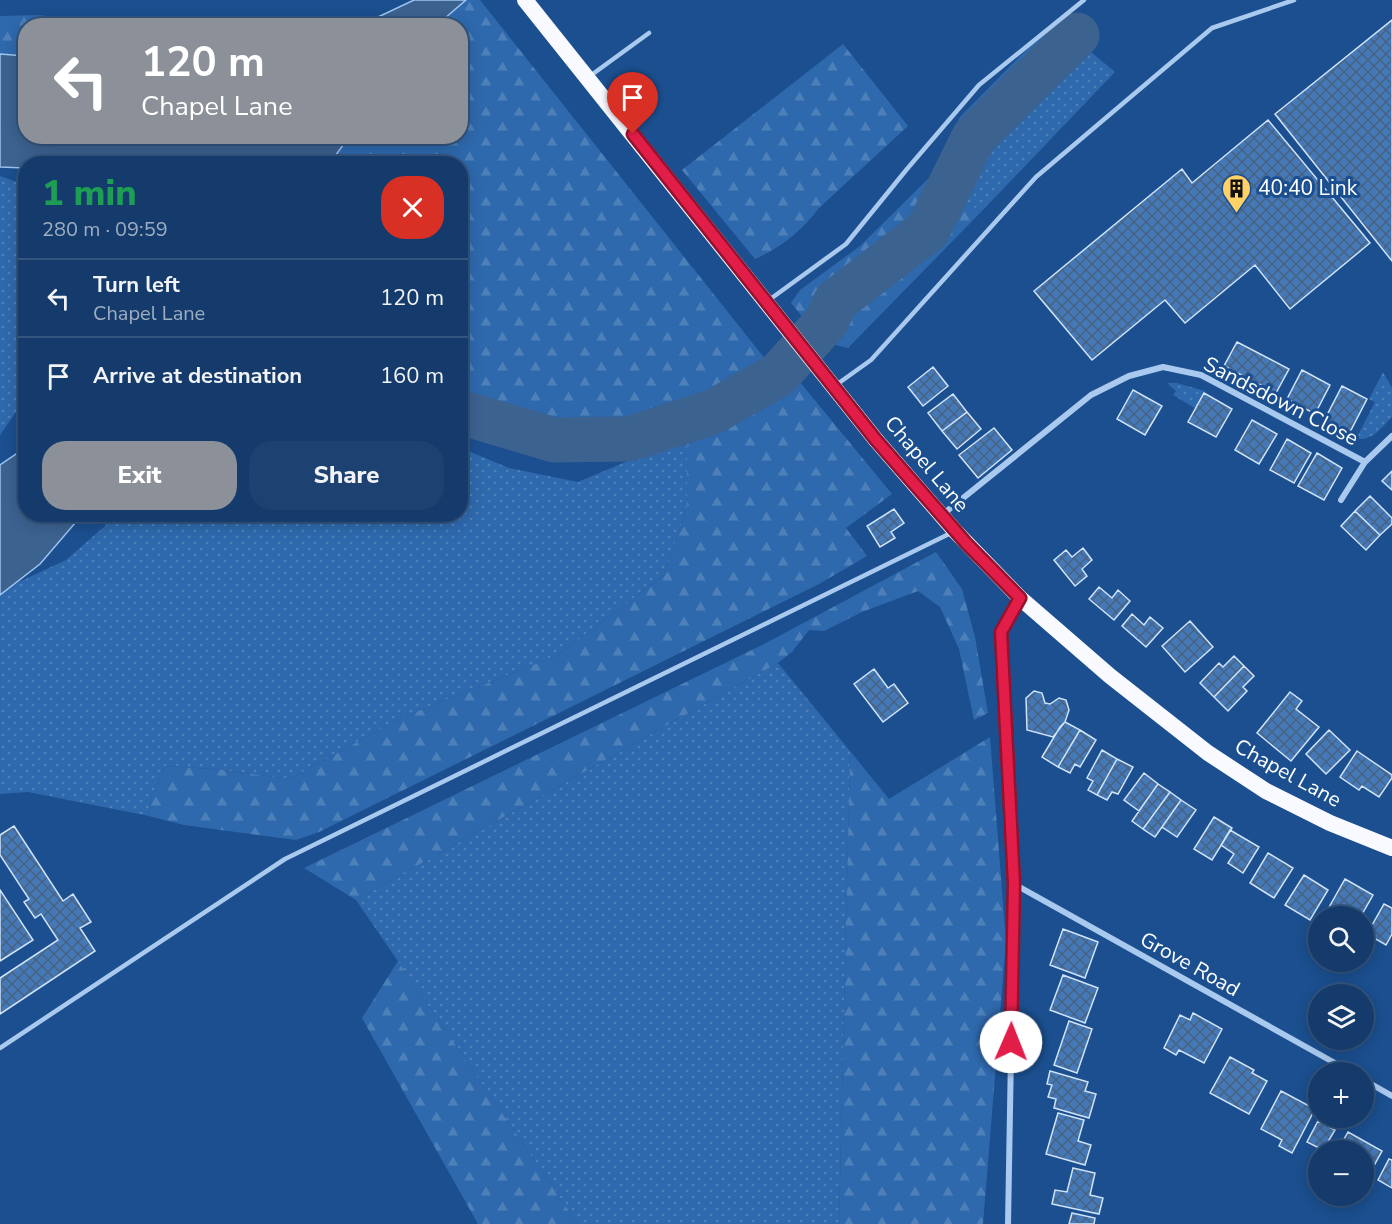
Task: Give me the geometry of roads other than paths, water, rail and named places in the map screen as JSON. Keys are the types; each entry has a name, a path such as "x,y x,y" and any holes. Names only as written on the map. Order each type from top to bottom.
{"highway":[{"name":"Chapel Lane","path":"525,0 876,440 955,531 1020,598 1110,676 1208,753 1266,791 1330,823 1392,848"}],"street":[{"name":"Sandsdown Close","path":"942,516 1091,395 1129,376 1163,367 1201,375 1365,462"},
{"name":"Sandsdown Close","path":"1341,500 1365,462 1392,436"},
{"path":"1008,1224 1014,884 1001,632 1020,598"},
{"name":"Grove Road","path":"1014,884 1333,1062"},
{"path":"1374,1086 1392,1096"}],"lane":[{"path":"766,302 846,244 979,85 1084,0"},
{"path":"834,387 872,360 1036,177 1212,28 1294,0"},
{"path":"588,78 649,33"},
{"path":"0,1047 285,859 955,531"}],"waterway":[{"path":"468,414 554,440 629,439 713,412 778,375 826,322 836,301 928,230 974,137 1077,35"}],"place":[{"name":"40:40 Link","path":"1237,214"}]}
